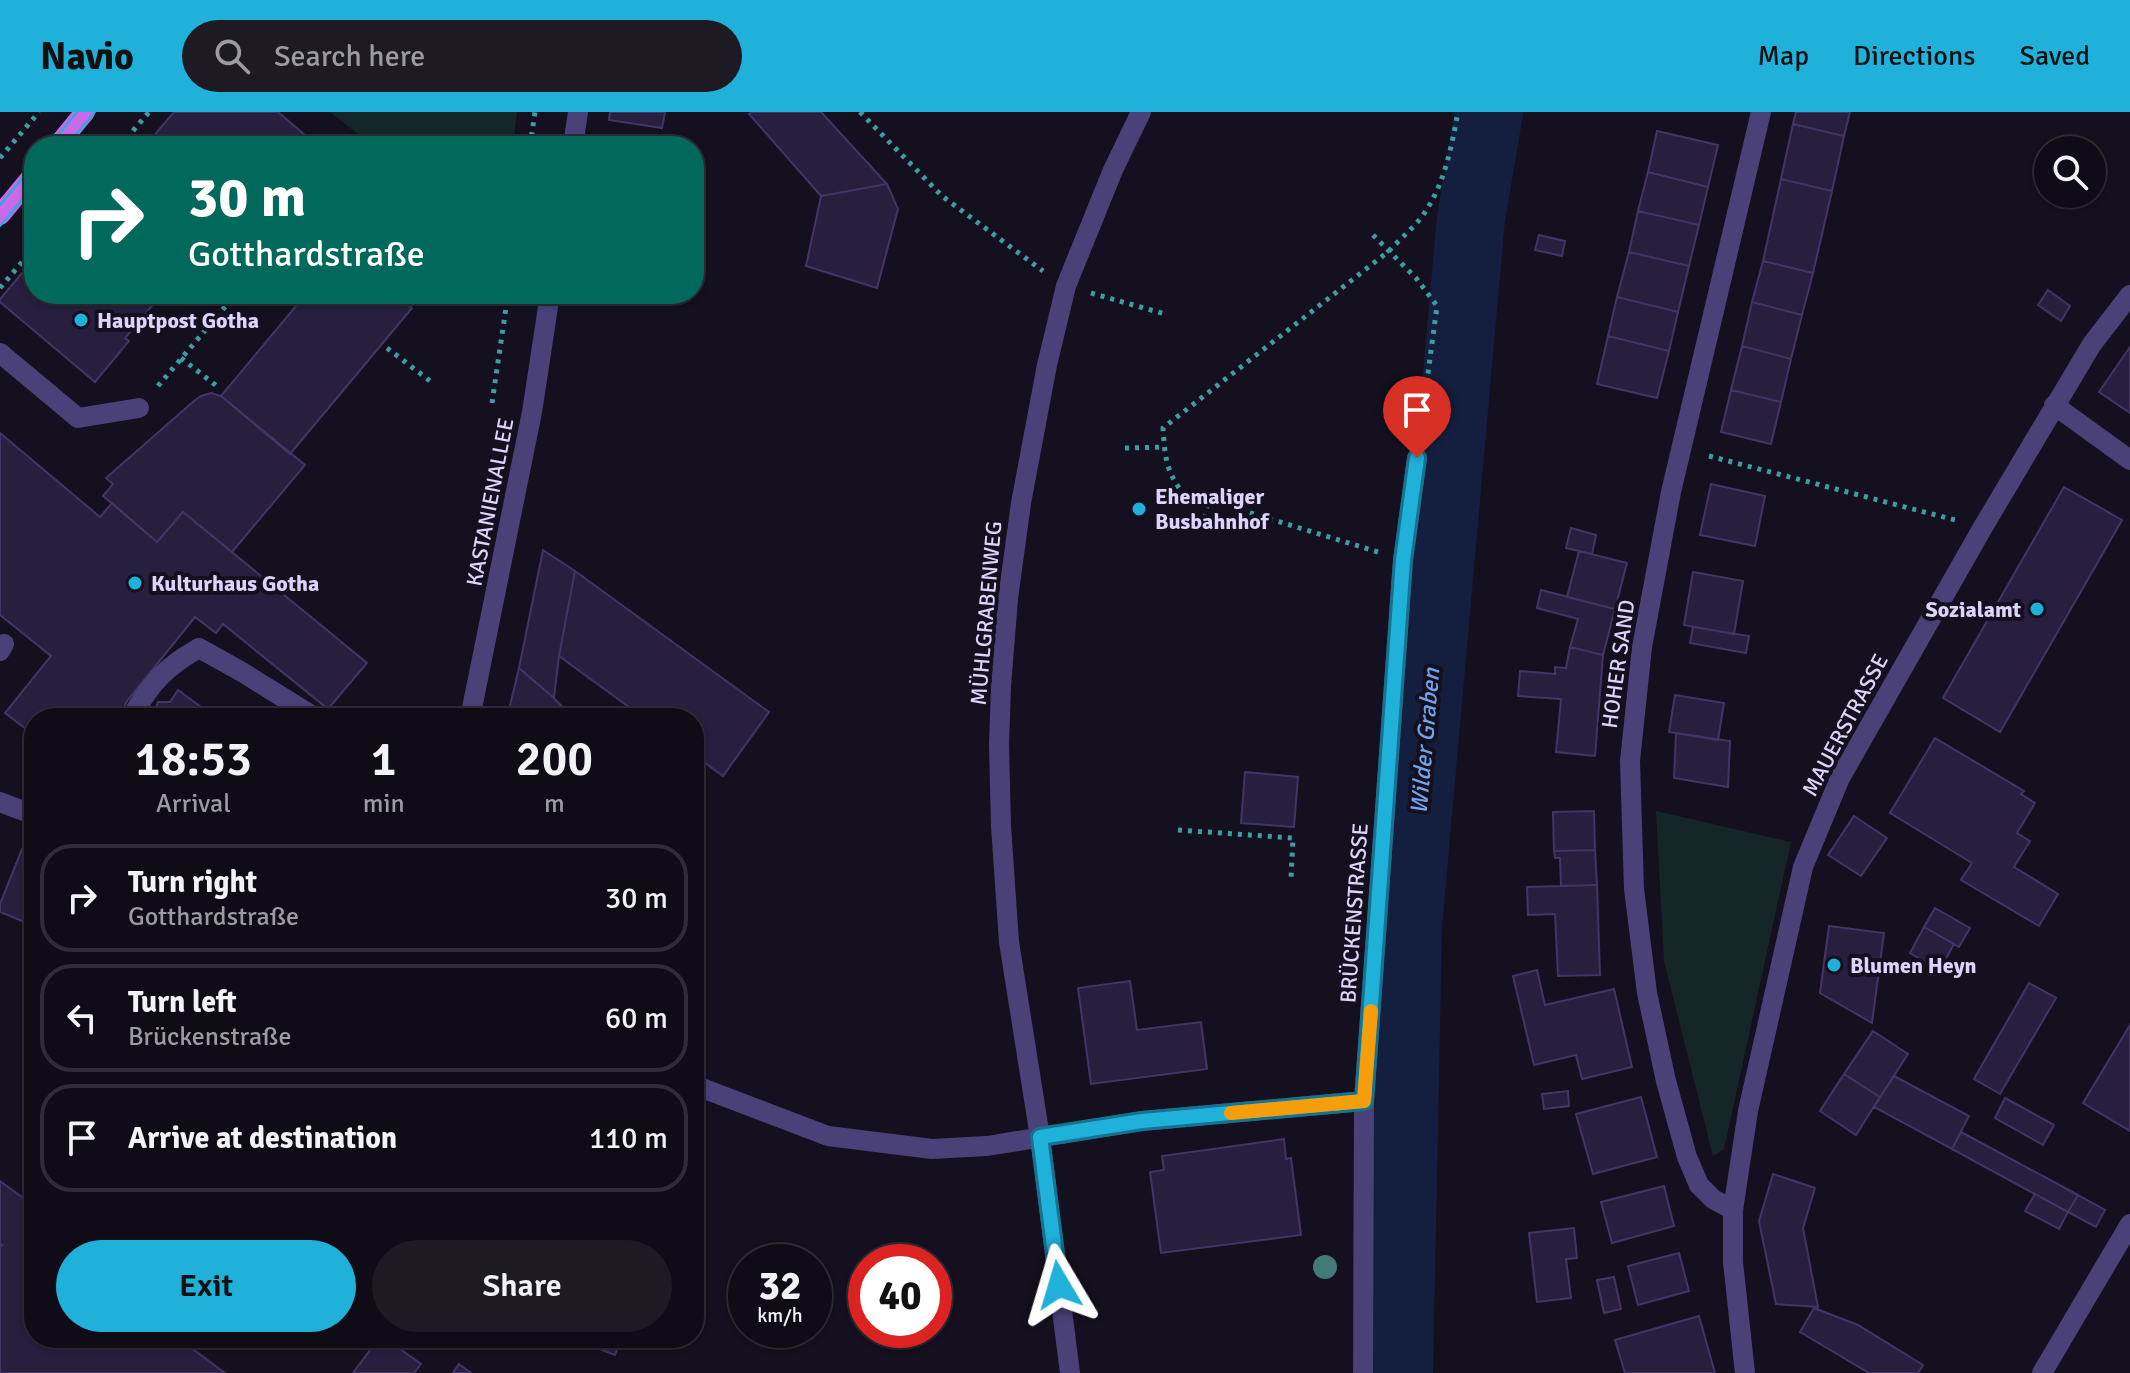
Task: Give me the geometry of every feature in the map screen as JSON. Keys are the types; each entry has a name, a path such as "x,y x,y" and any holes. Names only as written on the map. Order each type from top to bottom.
{"main road":[{"path":"65,136 85,112"},
{"path":"0,215 24,186"}],"street":[{"path":"574,136 578,112"},
{"name":"MÜHLGRABENWEG","path":"1070,1373 1040,1137 1009,942 999,745 1008,599 1021,503 1047,365 1066,286 1113,170 1141,112"},
{"name":"HOHER SAND","path":"1733,1210 1713,1199 1699,1185 1687,1157 1666,1081 1647,993 1634,889 1630,761 1642,647 1671,492 1761,112"},
{"name":"MAUERSTRASSE","path":"1745,1373 1733,1262 1733,1210 1748,1111 1803,867 1840,778 2054,405 2092,344 2130,295"},
{"name":"KASTANIENALLEE","path":"472,708 532,412 548,304"},
{"path":"0,353 78,418 139,408"},
{"path":"2054,405 2130,460"},
{"name":"BRÜCKENSTRASSE","path":"1363,1373 1364,1101 1403,560 1417,458"},
{"path":"137,708 151,685 177,660 199,648 300,708"},
{"path":"0,802 24,811"},
{"path":"704,1089 828,1136 932,1149 987,1146 1142,1121 1364,1101"},
{"path":"2042,1373 2130,1224"}],"path":[{"path":"0,158 39,112"},
{"path":"129,136 149,112"},
{"path":"531,136 535,112"},
{"path":"860,112 942,196 1066,286 1165,314"},
{"path":"1403,560 1182,492 1172,479 1166,463 1163,428 1389,251 1420,218 1443,177 1458,112"},
{"path":"1373,235 1416,278 1437,306 1417,458"},
{"path":"0,288 24,260"},
{"path":"139,408 227,304"},
{"path":"492,403 507,304"},
{"path":"387,348 434,384"},
{"path":"181,358 218,387"},
{"path":"1125,448 1164,447"},
{"path":"1715,458 1953,520"},
{"path":"1205,518 1208,499"},
{"path":"1178,830 1293,838 1291,878"}],"shaded area":[{"path":"330,112 517,112 514,136 360,136"},
{"path":"1656,811 1791,842 1724,1149 1713,1156 1664,961"}],"building":[{"path":"174,112 278,112 306,136 154,136"},
{"path":"610,112 665,112 662,128 609,120"},
{"path":"821,112 887,184 821,196 749,114"},
{"path":"1796,112 1850,112 1844,136 1793,124"},
{"path":"1793,124 1844,136 1832,191 1781,179"},
{"path":"1657,131 1718,145 1708,187 1648,172"},
{"path":"1648,172 1708,187 1699,225 1638,211"},
{"path":"1781,179 1832,191 1813,273 1763,261"},
{"path":"887,184 898,209 877,288 806,266 821,196"},
{"path":"1638,211 1699,225 1689,266 1629,252"},
{"path":"1539,235 1565,241 1562,256 1535,250"},
{"path":"1629,252 1689,266 1678,312 1617,297"},
{"path":"1763,261 1813,273 1802,315 1752,302"},
{"name":"Hauptpost Gotha","path":"24,271 24,304 154,304 125,338 129,341 95,382 0,299"},
{"path":"2048,290 2070,306 2061,321 2038,305"},
{"path":"1617,297 1678,312 1669,351 1608,336"},
{"path":"1752,302 1802,315 1791,359 1742,346"},
{"path":"298,304 407,304 412,308 290,454 221,396"},
{"path":"1608,336 1669,351 1657,398 1597,384"},
{"path":"1742,346 1791,359 1781,402 1731,390"},
{"path":"2130,347 2130,413 2099,392"},
{"path":"1731,390 1781,402 1771,444 1721,432"},
{"path":"211,393 221,396 305,465 232,552 183,512 157,542 103,496 113,484 106,478 194,401"},
{"name":"Kulturhaus Gotha","path":"0,433 100,517 112,503 157,542 183,512 367,663 327,708 223,624 216,633 195,617 124,708 24,708 24,727 5,713 51,656 0,615"},
{"path":"1711,484 1765,496 1755,546 1700,535"},
{"path":"2064,487 2122,520 2000,732 1943,698"},
{"path":"1571,528 1596,535 1592,554 1566,548"},
{"path":"543,550 575,571 554,698 519,668"},
{"path":"1579,551 1627,563 1615,609 1567,597"},
{"path":"575,571 769,712 723,776 704,762 704,708 630,708 559,656"},
{"path":"1693,572 1743,581 1734,634 1684,625"},
{"path":"1541,590 1615,609 1603,655 1570,647 1578,619 1537,608"},
{"path":"1693,627 1749,636 1746,653 1690,643"},
{"path":"1570,647 1603,655 1595,756 1556,752 1561,699 1518,696 1520,671 1555,674 1555,667 1566,668"},
{"path":"519,668 563,708 509,708"},
{"path":"178,690 202,708 156,708 158,702 170,702"},
{"path":"1675,695 1724,703 1718,740 1669,732"},
{"path":"1676,733 1730,741 1728,787 1674,778"},
{"path":"1935,738 2024,791 2021,794 2035,803 2017,833 2030,841 2014,867 2058,894 2039,926 1961,880 1972,863 1890,813"},
{"path":"1245,772 1298,777 1294,827 1241,823"},
{"path":"1594,811 1595,850 1554,851 1553,812"},
{"path":"1854,816 1887,838 1861,876 1828,855"},
{"path":"24,850 24,922 0,912 0,904"},
{"path":"1595,850 1597,885 1561,886 1560,858 1555,858 1554,851"},
{"path":"1597,885 1600,975 1558,976 1555,914 1528,915 1527,887"},
{"path":"1935,908 1970,928 1959,947 1924,927"},
{"path":"1829,926 1884,933 1872,1023 1820,993"},
{"path":"1924,927 1954,944 1940,970 1910,953"},
{"path":"1537,970 1545,1005 1614,989 1632,1067 1582,1079 1576,1055 1534,1065 1513,976"},
{"path":"1130,981 1137,1030 1201,1022 1207,1069 1091,1084 1078,988"},
{"path":"2029,983 2056,998 2000,1094 1974,1079"},
{"path":"2130,1025 2130,1131 2083,1103"},
{"path":"1873,1031 1908,1054 1880,1097 1844,1074"},
{"path":"1844,1074 1880,1097 1856,1135 1820,1111"},
{"path":"1894,1076 1969,1116 1952,1149 1874,1107"},
{"path":"1568,1091 1569,1106 1544,1109 1542,1094"},
{"path":"1641,1097 1657,1157 1593,1174 1576,1114"},
{"path":"2005,1098 2054,1125 2043,1145 1995,1118"},
{"path":"1961,1132 2078,1195 2068,1212 1952,1149"},
{"path":"1284,1139 1286,1159 1291,1158 1301,1235 1161,1253 1150,1172 1164,1170 1162,1156"},
{"path":"1773,1174 1815,1188 1803,1228 1818,1307 1776,1304 1759,1221"},
{"path":"0,1181 24,1199 24,1348 191,1348 225,1373 0,1373"},
{"path":"1664,1186 1674,1226 1612,1243 1601,1202"},
{"path":"2035,1194 2068,1212 2059,1229 2025,1211"},
{"path":"2078,1195 2105,1210 2096,1227 2068,1212"},
{"path":"1574,1228 1577,1258 1566,1259 1571,1298 1537,1302 1529,1233"},
{"path":"1679,1253 1689,1291 1638,1305 1628,1266"},
{"path":"1614,1277 1621,1309 1604,1313 1597,1280"},
{"path":"1814,1308 1858,1325 1923,1365 1918,1373 1869,1373 1800,1332"},
{"path":"1699,1316 1715,1373 1625,1373 1615,1340"},
{"path":"372,1348 399,1348 421,1364 414,1373 353,1373"},
{"path":"597,1348 617,1348 615,1355"},
{"path":"459,1364 471,1373 453,1373"}],"waterway":[{"name":"Wilder Graben","path":"1399,1373 1408,926 1471,218 1489,112"}],"tram line":[{"path":"57,136 77,112"},
{"path":"75,136 95,112"},
{"path":"0,205 24,176"},
{"path":"0,226 24,197"}],"slow traffic":[{"path":"1231,1113 1364,1101 1371,1011"}],"place":[{"name":"Hauptpost Gotha","path":"81,320"},
{"name":"Ehemaliger Busbahnhof","path":"1139,509"},
{"name":"Kulturhaus Gotha","path":"135,583"},
{"name":"Sozialamt","path":"2037,609"},
{"name":"Blumen Heyn","path":"1834,965"}],"route":[{"path":"1059,1285 1040,1137 1142,1121 1364,1101 1403,560 1417,458"}]}
